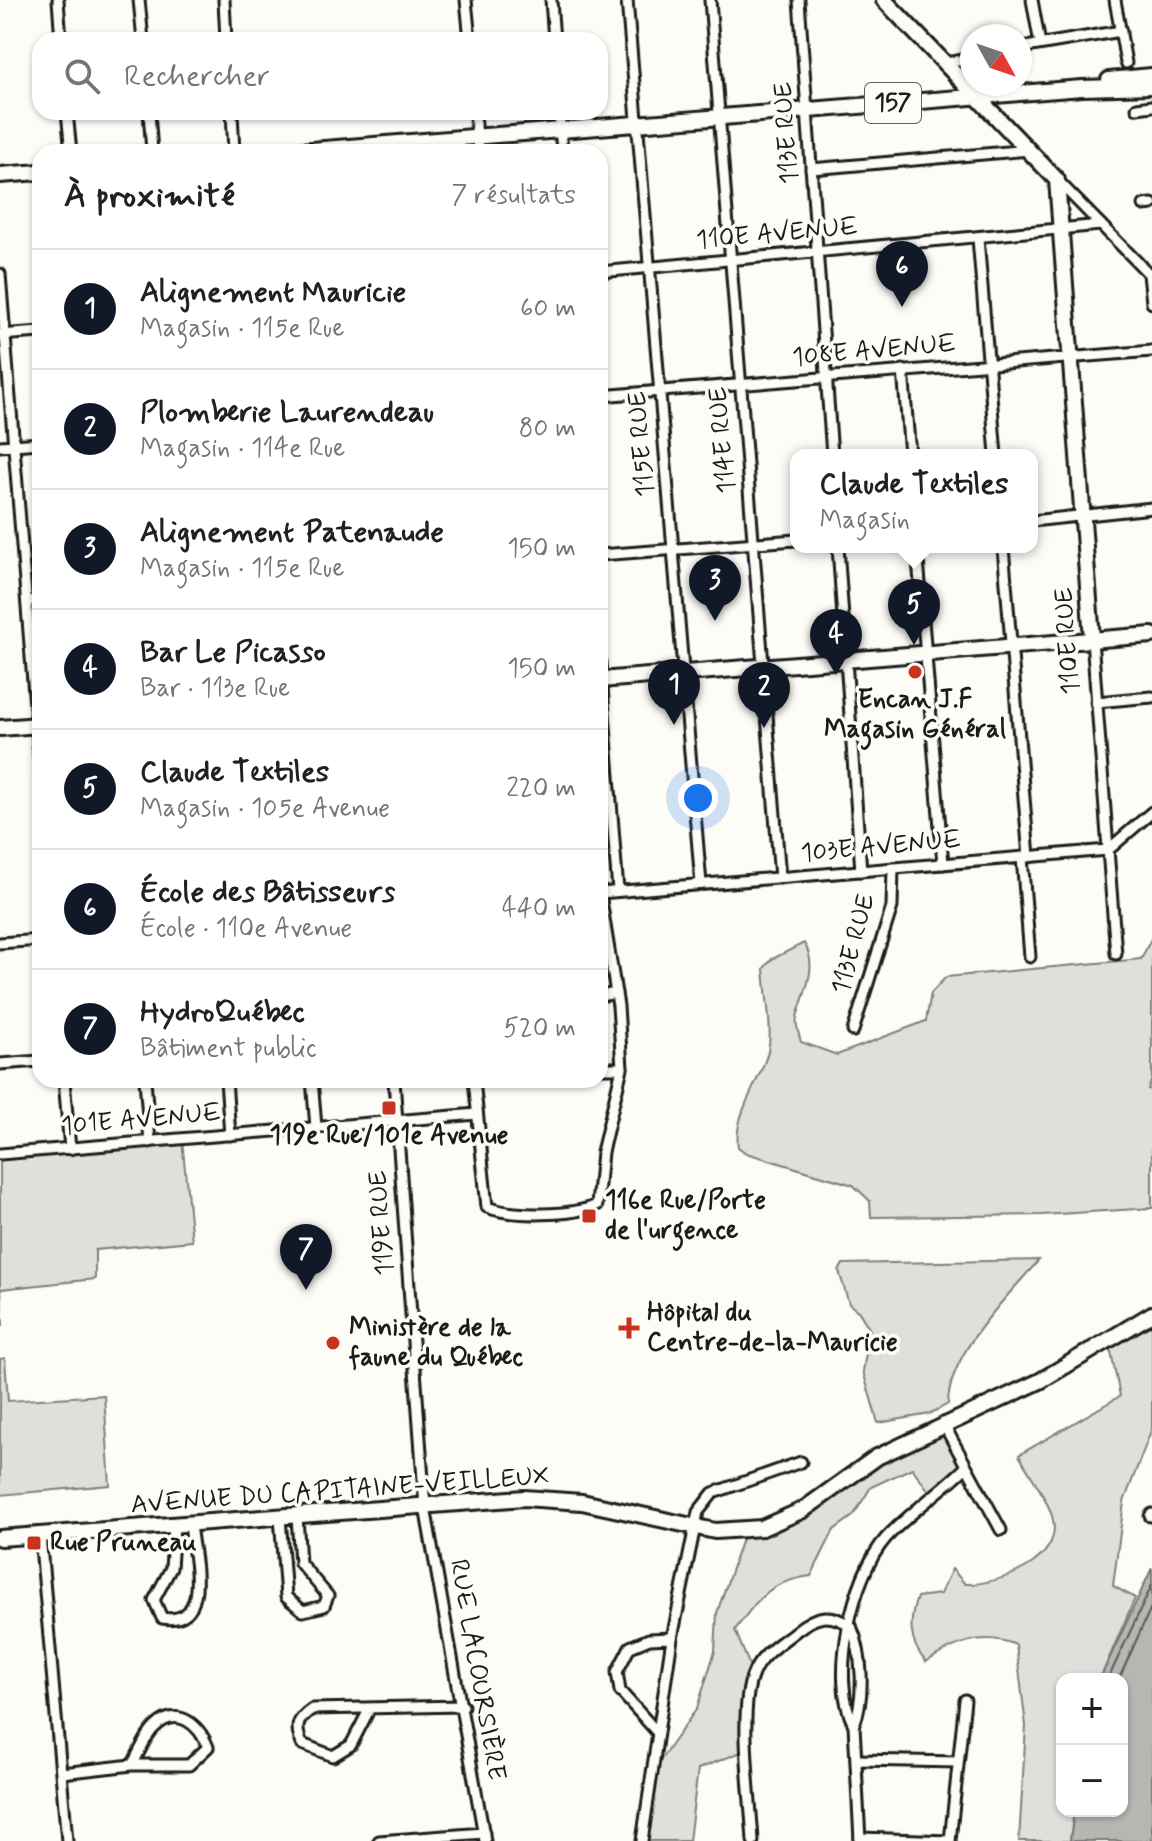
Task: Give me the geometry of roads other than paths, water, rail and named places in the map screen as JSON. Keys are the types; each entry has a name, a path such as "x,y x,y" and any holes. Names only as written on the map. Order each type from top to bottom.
{"street":[{"path":"58,0 60,32"},
{"path":"139,0 142,32"},
{"path":"224,0 226,32"},
{"path":"466,0 469,32"},
{"path":"551,0 553,32"},
{"name":"115E RUE","path":"627,0 686,673 701,884"},
{"name":"114E RUE","path":"710,0 780,878"},
{"name":"113E RUE","path":"799,0 832,449"},
{"path":"884,0 1151,278 1152,303"},
{"path":"1032,0 1040,44"},
{"path":"1115,0 1126,63"},
{"path":"1032,46 1121,31"},
{"path":"947,63 960,60"},
{"name":"157","path":"1082,88 1104,81 1152,76"},
{"name":"157","path":"484,144 560,131 1082,88 1152,86"},
{"path":"1137,108 1152,106"},
{"path":"68,120 70,144"},
{"path":"150,120 151,144"},
{"path":"232,120 234,144"},
{"path":"476,120 478,144"},
{"path":"559,120 561,144"},
{"path":"811,169 1029,150"},
{"path":"0,175 32,173"},
{"name":"110E RUE","path":"1057,180 1116,954"},
{"name":"110E AVENUE","path":"608,271 1101,225"},
{"path":"978,238 995,449"},
{"path":"0,274 2,335 32,658"},
{"path":"2,335 32,333"},
{"name":"108E AVENUE","path":"608,395 1152,351"},
{"path":"903,370 910,449"},
{"path":"0,446 32,444"},
{"path":"1038,521 1152,508"},
{"path":"608,554 790,540"},
{"name":"113E RUE","path":"838,553 861,871"},
{"path":"918,553 943,864"},
{"path":"1004,553 1030,957"},
{"path":"27,601 32,601"},
{"path":"608,679 1152,635"},
{"path":"1096,702 1152,697"},
{"path":"0,728 32,726"},
{"path":"608,767 618,891"},
{"path":"1108,850 1152,812"},
{"name":"103E AVENUE","path":"608,893 1108,850"},
{"name":"113E RUE","path":"853,1031 892,907 893,868"},
{"path":"0,943 32,941"},
{"path":"475,1088 487,1207 500,1213 584,1211 597,1205 602,1152 622,1068 616,993 608,944"},
{"path":"608,994 616,993"},
{"path":"0,1064 32,1062"},
{"path":"608,1068 622,1068"},
{"path":"65,1088 70,1149"},
{"path":"146,1088 150,1142"},
{"path":"227,1088 230,1135"},
{"path":"313,1088 316,1127"},
{"name":"119E RUE","path":"395,1088 425,1507"},
{"name":"101E AVENUE","path":"0,1154 477,1114"},
{"name":"AVENUE DU CAPITAINE-VEILLEUX","path":"0,1538 524,1498 582,1502 695,1528 734,1532 789,1518 877,1457 943,1423 1040,1381 1152,1314"},
{"path":"943,1423 1001,1530"},
{"path":"642,1841 656,1731 698,1512 713,1493 801,1462"},
{"path":"965,1700 950,1841 860,1839 854,1725 860,1711 859,1645 851,1626 856,1593 886,1538 966,1467"},
{"name":"RUE LACOURSIÈRE","path":"425,1507 485,1837"},
{"path":"280,1517 286,1597 303,1611 324,1606 328,1596 300,1563 297,1516"},
{"path":"174,1525 171,1568 154,1600 162,1618 177,1621 191,1613 196,1600 190,1524"},
{"path":"40,1535 67,1841"},
{"path":"753,1841 747,1704 753,1674 764,1656 811,1618 827,1615 851,1626"},
{"path":"656,1731 620,1691 617,1672 630,1647 649,1639 672,1638"},
{"path":"369,1710 351,1745 333,1756 302,1744 296,1729 299,1718 312,1709 463,1706"},
{"path":"62,1773 132,1765 189,1765 208,1747 200,1727 188,1720 165,1720 154,1728 132,1765"},
{"path":"857,1760 958,1762"},
{"path":"379,1841 485,1837"}],"water":[{"path":"1152,1568 1152,1841 1070,1841 1073,1817 1128,1817 1128,1673 1103,1673"}],"place":[{"name":"École des Bâtisseurs","path":"902,307"},
{"name":"Alignement Patenaude","path":"715,621"},
{"name":"Claude Textiles","path":"914,645"},
{"name":"Encan J.F Magasin Général","path":"915,672"},
{"name":"Bar Le Picasso","path":"836,675"},
{"name":"Alignement Mauricie","path":"674,725"},
{"name":"Plomberie Laurendeau","path":"764,728"},
{"name":"119e Rue/101e Avenue","path":"389,1108"},
{"name":"116e Rue/Porte de l'urgence","path":"589,1216"},
{"name":"HydroQuébec","path":"306,1290"},
{"name":"Hôpital du Centre-de-la-Mauricie","path":"629,1328"},
{"name":"Ministère de la faune du Québec","path":"333,1343"},
{"name":"Rue Pruneau","path":"34,1543"}]}
